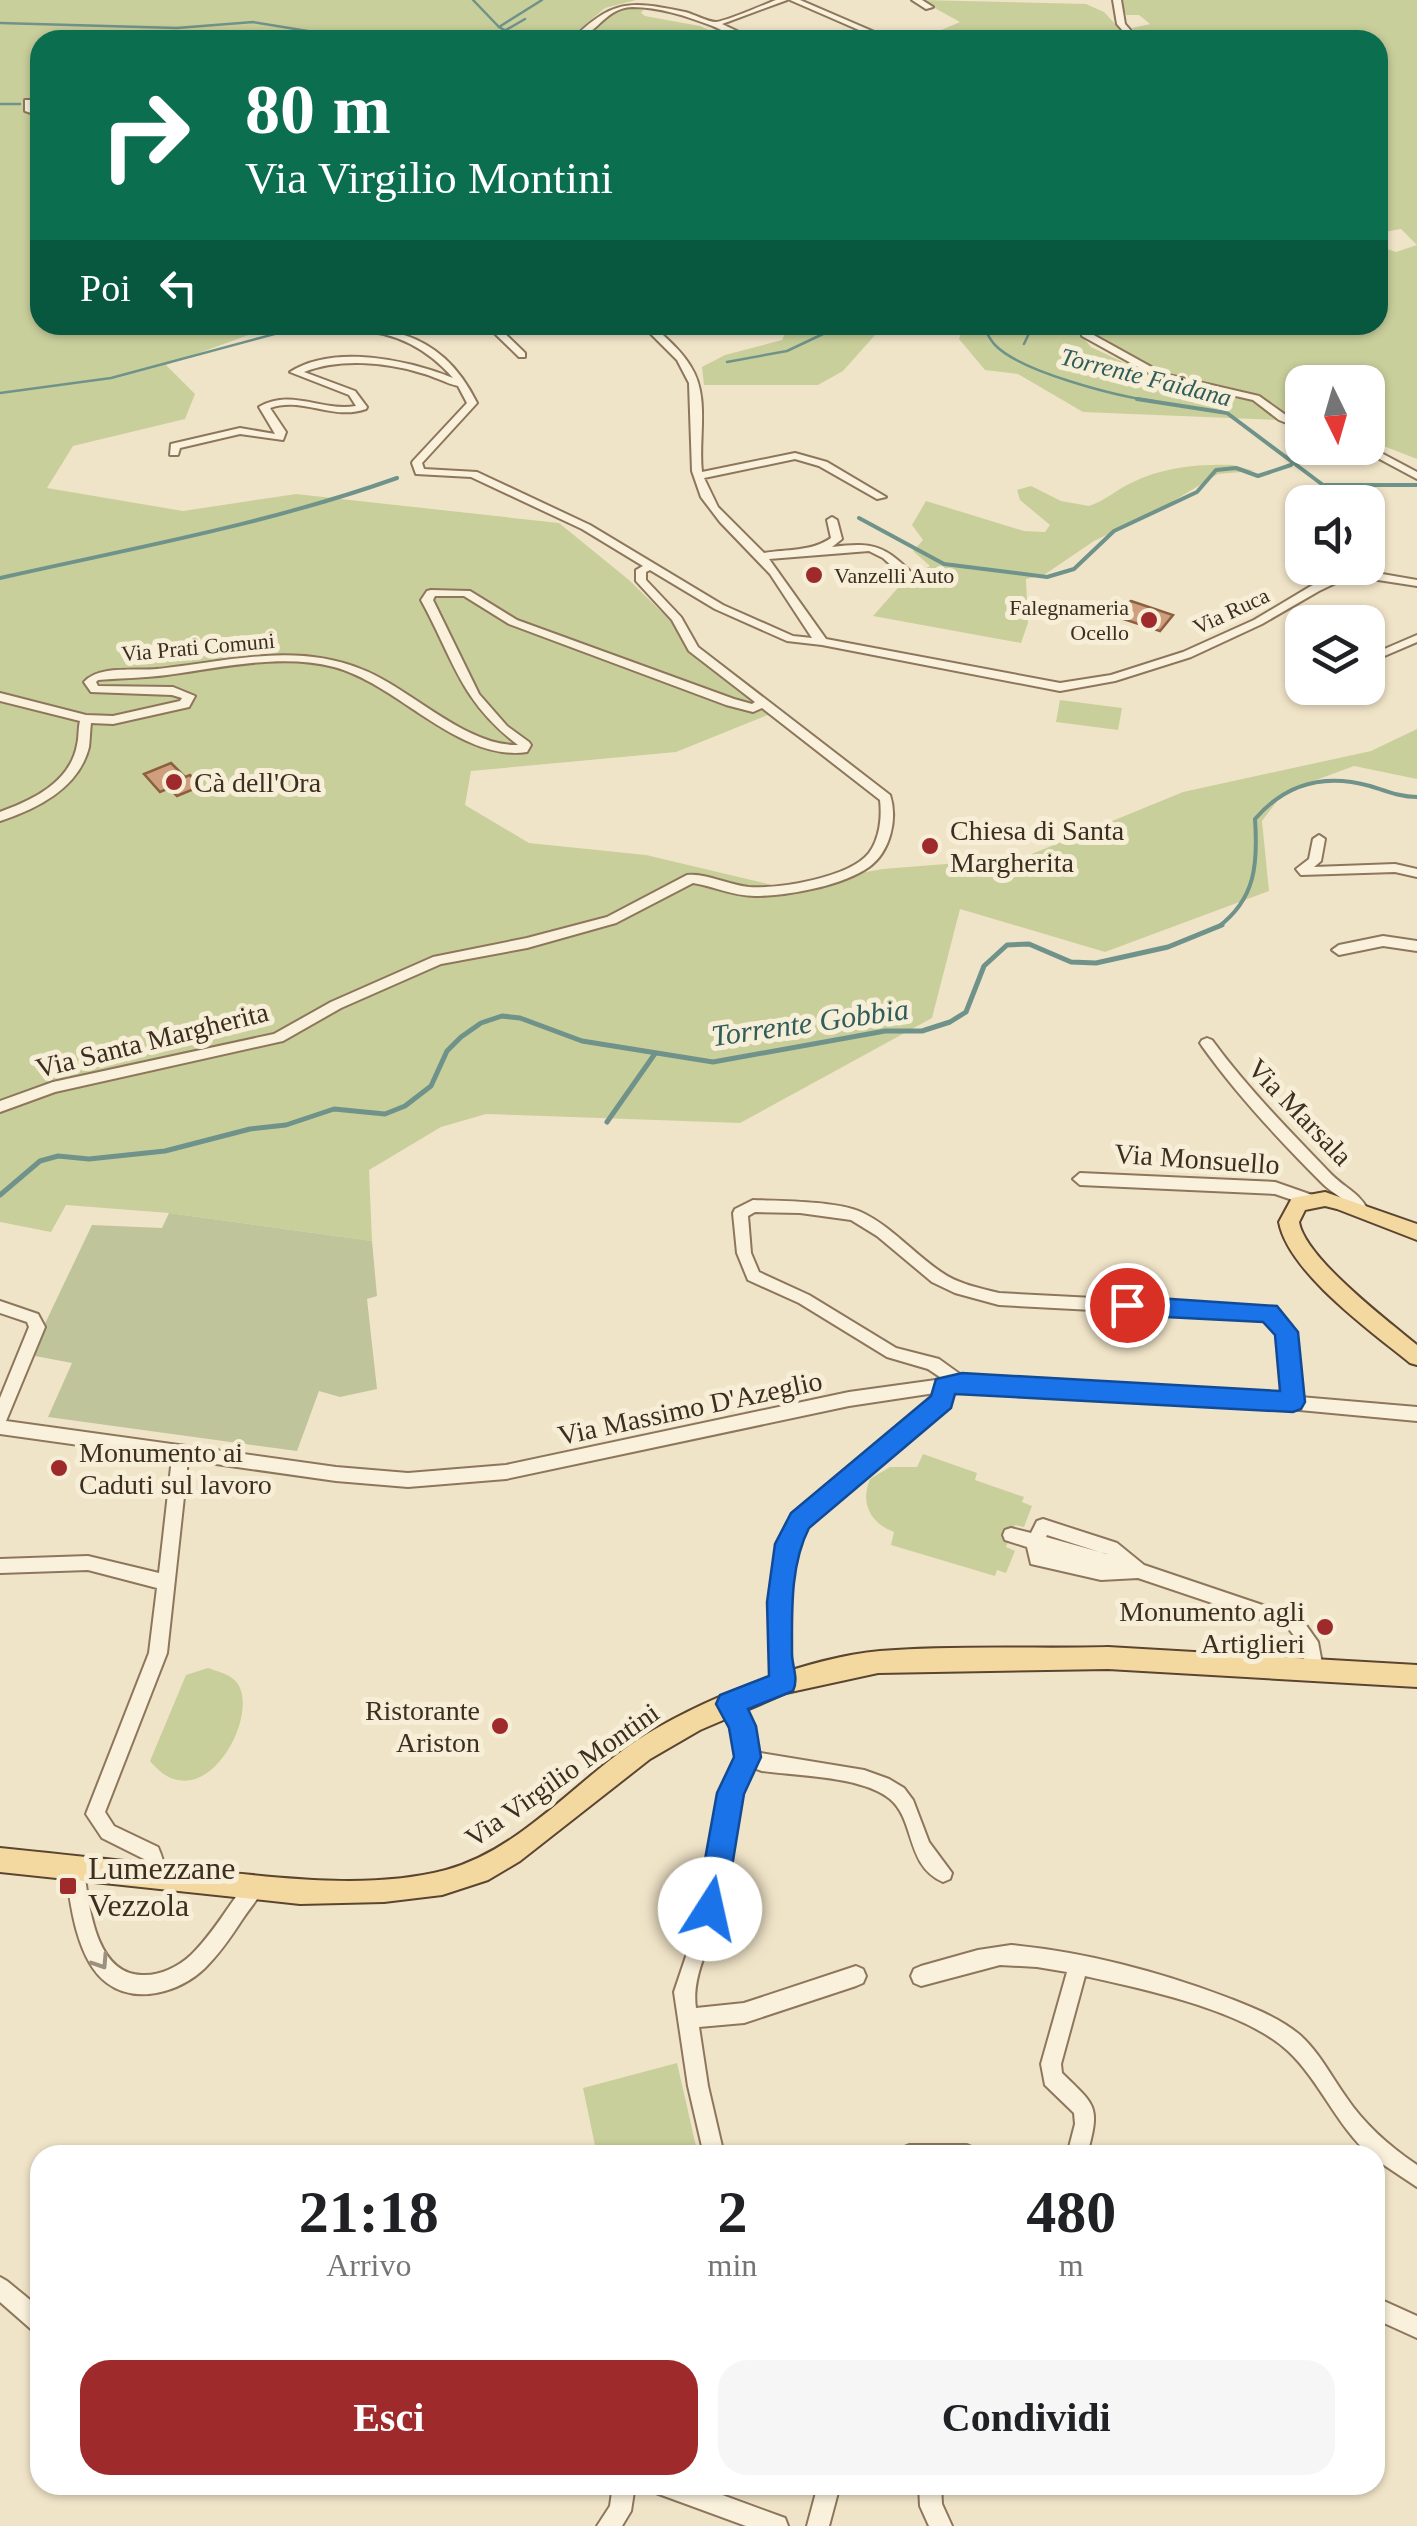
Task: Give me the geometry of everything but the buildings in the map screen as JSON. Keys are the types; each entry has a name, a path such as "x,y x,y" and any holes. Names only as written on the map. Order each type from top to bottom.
{"main road":[{"name":"Via Monsuello","path":"1417,1232 1340,1202 1299,1202 1289,1216 1289,1229 1299,1246 1417,1357"},
{"name":"Via Virgilio Montini","path":"0,1860 254,1888 384,1890 442,1883 478,1871 511,1853 642,1751 730,1704 784,1683 878,1662 1108,1658 1417,1676"}],"street":[{"path":"716,24 783,0"},
{"path":"794,0 865,30"},
{"path":"916,0 928,7"},
{"path":"1117,0 1126,30"},
{"path":"586,30 612,9 638,2 662,3 730,30"},
{"path":"28,102 30,110"},
{"path":"401,335 423,346 460,383 472,403 418,463 420,472 473,474 586,527 649,568"},
{"path":"501,335 522,355"},
{"path":"657,335 688,370 694,384 693,448 709,504 762,558 822,642"},
{"path":"1087,335 1139,366 1177,380 1256,398 1285,419"},
{"path":"174,453 176,446 218,434 254,432 279,438 281,432 264,407 273,402 324,404 350,412 362,407 352,393 299,375 294,372 298,369 352,361 412,368 460,383"},
{"path":"698,476 795,456 823,464 881,498"},
{"path":"1385,459 1417,476"},
{"path":"819,552 837,540 832,520"},
{"path":"762,558 783,552 871,546 881,548 910,578"},
{"name":"Via Ruca","path":"649,568 791,639 1060,687 1085,685 1181,656 1235,634 1342,576 1364,574 1417,583"},
{"name":"Via Santa Margherita","path":"0,1107 53,1087 278,1038 336,1005 438,960 526,944 611,920 646,904 668,886 691,878 746,892 779,889 846,873 867,862 882,838 889,812 886,798 694,650 677,619 640,581 641,570 649,568"},
{"name":"Via Prati Comuni","path":"0,697 84,725 189,700 189,696 173,691 95,689 90,682 94,677 247,660 304,658 358,670 448,726 507,750 523,750 525,745 490,718 462,680 440,620 427,600 432,593 447,592 466,593 513,622 730,702 752,708 763,703"},
{"path":"1385,652 1417,638"},
{"path":"0,818 57,787 75,768 84,745 84,725"},
{"path":"1319,839 1315,860 1302,869 1305,872 1395,868 1417,873"},
{"path":"1339,950 1383,941 1417,946"},
{"name":"Via Marsala","path":"1207,1044 1235,1084 1332,1184 1356,1198 1361,1210"},
{"name":"Via Monsuello","path":"1080,1179 1275,1188 1310,1200"},
{"path":"784,1683 779,1660 780,1602 788,1544 800,1520 942,1401 953,1384 933,1364 892,1352 804,1299 753,1276 744,1253 740,1213 752,1206 800,1207 854,1215 882,1232 937,1278 960,1289 999,1299 1268,1312 1286,1332 1293,1402"},
{"path":"0,1307 34,1318 36,1327 0,1416"},
{"name":"Via Massimo D'Azeglio","path":"0,1427 376,1479 506,1472 848,1400 953,1384 1417,1411"},
{"path":"153,1877 156,1865 151,1853 108,1832 95,1814 158,1653 181,1451"},
{"path":"1138,1571 1100,1573 1037,1559 1035,1542 1043,1526 1111,1548 1138,1571 1294,1624 1310,1642 1314,1669"},
{"path":"1011,1534 1035,1542"},
{"path":"0,1566 88,1563 165,1582"},
{"path":"712,2145 684,1992 710,1909 731,1793 747,1757 742,1726 730,1704"},
{"path":"747,1757 762,1764 872,1779 898,1790 908,1808 916,1840 926,1858 943,1872"},
{"path":"75,1870 93,1952 106,1974 137,1987 180,1976 204,1954 254,1888"},
{"path":"921,1976 1008,1955 1079,1964 1164,1986 1262,2022 1293,2041 1372,2145"},
{"path":"1079,1964 1051,2064 1052,2078 1084,2108 1080,2145"},
{"path":"688,2018 744,2014 856,1976"},
{"path":"1385,2155 1417,2177"},
{"path":"0,2288 30,2314"},
{"path":"1385,2311 1413,2319"},
{"path":"608,2526 620,2511 622,2495"},
{"path":"692,2495 777,2526"},
{"path":"818,2526 826,2495"},
{"path":"930,2495 930,2506 941,2526"}],"green space":[{"path":"0,0 636,0 605,8 579,30 30,30 30,335 248,335 166,365 195,394 185,419 73,446 47,488 183,511 296,494 559,523 629,580 716,665 775,712 676,752 471,771 465,805 529,843 646,855 781,887 883,869 1022,858 1183,792 1371,751 1417,729 1417,779 1354,766 1284,792 1262,821 1269,891 1105,952 960,909 932,1018 740,1123 486,1114 441,1127 369,1170 372,1241 169,1213 66,1205 51,1232 0,1222"},
{"path":"920,0 1086,4 1104,12 1121,30 941,30 960,22"},
{"path":"1120,0 1417,0 1417,245 1401,229 1388,231 1388,30 1134,30 1150,24 1139,15 1126,15"},
{"path":"640,4 666,7 645,8 641,13 709,30 594,30 619,10"},
{"path":"1417,245 1417,459 1385,447 1385,365 1285,365 1285,413 1262,396 1161,373 1092,335 1388,335 1388,249 1396,252"},
{"path":"784,335 875,335 843,371 818,385 704,385 702,367 725,355 782,340"},
{"path":"960,335 1081,335 1091,347 1157,378 1254,401 1278,420 1083,412 1018,374 985,370 959,339"},
{"path":"1233,465 1254,471 1218,474 1162,508 1094,541 1044,575 1026,579 1028,623 1021,643 873,616 904,581 930,566 913,551 923,540 912,525 926,501 1024,531 1045,532 1050,525 1020,500 1017,490 1031,486 1061,501 1089,506 1156,473 1194,466"},
{"path":"1060,700 1122,708 1118,730 1056,722"},
{"path":"169,1213 372,1241 377,1296 367,1299 377,1389 340,1397 319,1391 297,1451 48,1417 72,1363 30,1355 92,1225 162,1228"},
{"path":"923,1454 977,1473 975,1480 1024,1497 1022,1502 1032,1506 1024,1527 1015,1525 1006,1547 1015,1551 1006,1573 997,1570 995,1576 891,1545 894,1532 869,1511 866,1496 870,1479 890,1467 917,1467"},
{"path":"208,1668 238,1684 243,1705 240,1724 219,1762 204,1775 187,1781 169,1777 150,1761 186,1675"},
{"path":"677,2063 696,2145 595,2145 583,2088"}],"waterway":[{"path":"473,0 499,27"},
{"path":"499,27 542,0"},
{"path":"506,30 525,19"},
{"path":"0,23 177,28 253,22 302,30"},
{"name":"Torrente Faidana","path":"499,27 504,30"},
{"path":"0,104 20,104"},
{"path":"0,393 111,378 271,335"},
{"path":"727,362 787,351 821,335"},
{"name":"Torrente Faidana","path":"988,335 1008,355 1047,373 1153,401"},
{"path":"1024,344 1028,335"},
{"name":"Torrente Faidana","path":"1137,399 1227,413 1323,485 1417,485"},
{"path":"859,518 944,564 1047,577 1074,569 1114,531 1197,492 1216,470 1236,468 1258,476 1291,465"},
{"path":"0,578 250,522 397,478"},
{"name":"Torrente Gobbia","path":"1219,926 1240,904 1252,879 1255,819 1280,797 1322,781 1353,782 1417,797"},
{"name":"Torrente Gobbia","path":"0,1195 40,1161 58,1156 89,1159 165,1151 250,1129 286,1125 334,1109 385,1114 405,1106 431,1086 447,1051 461,1037 481,1023 502,1016 520,1018 582,1041 713,1062 885,1031 922,1031 950,1022 966,1012 984,966 1007,945 1029,944 1071,962 1096,963 1168,947 1219,926"},
{"path":"607,1122 654,1055"}],"place":[{"name":"Vanzelli Auto","path":"814,575"},
{"name":"Falegnameria Ocello","path":"1149,620"},
{"name":"Cà dell'Ora","path":"174,782"},
{"name":"Chiesa di Santa Margherita","path":"930,846"},
{"name":"Monumento ai Caduti sul lavoro","path":"59,1468"},
{"name":"Monumento agli Artiglieri","path":"1325,1627"},
{"name":"Ristorante Ariston","path":"500,1726"},
{"name":"Lumezzane Vezzola","path":"68,1886"}],"route":[{"path":"710,1909 731,1793 747,1757 748,1744 730,1704 784,1683 779,1660 780,1602 788,1544 800,1520 942,1401 944,1386 1046,1386 1293,1402 1286,1332 1268,1312 1127,1305"}]}
